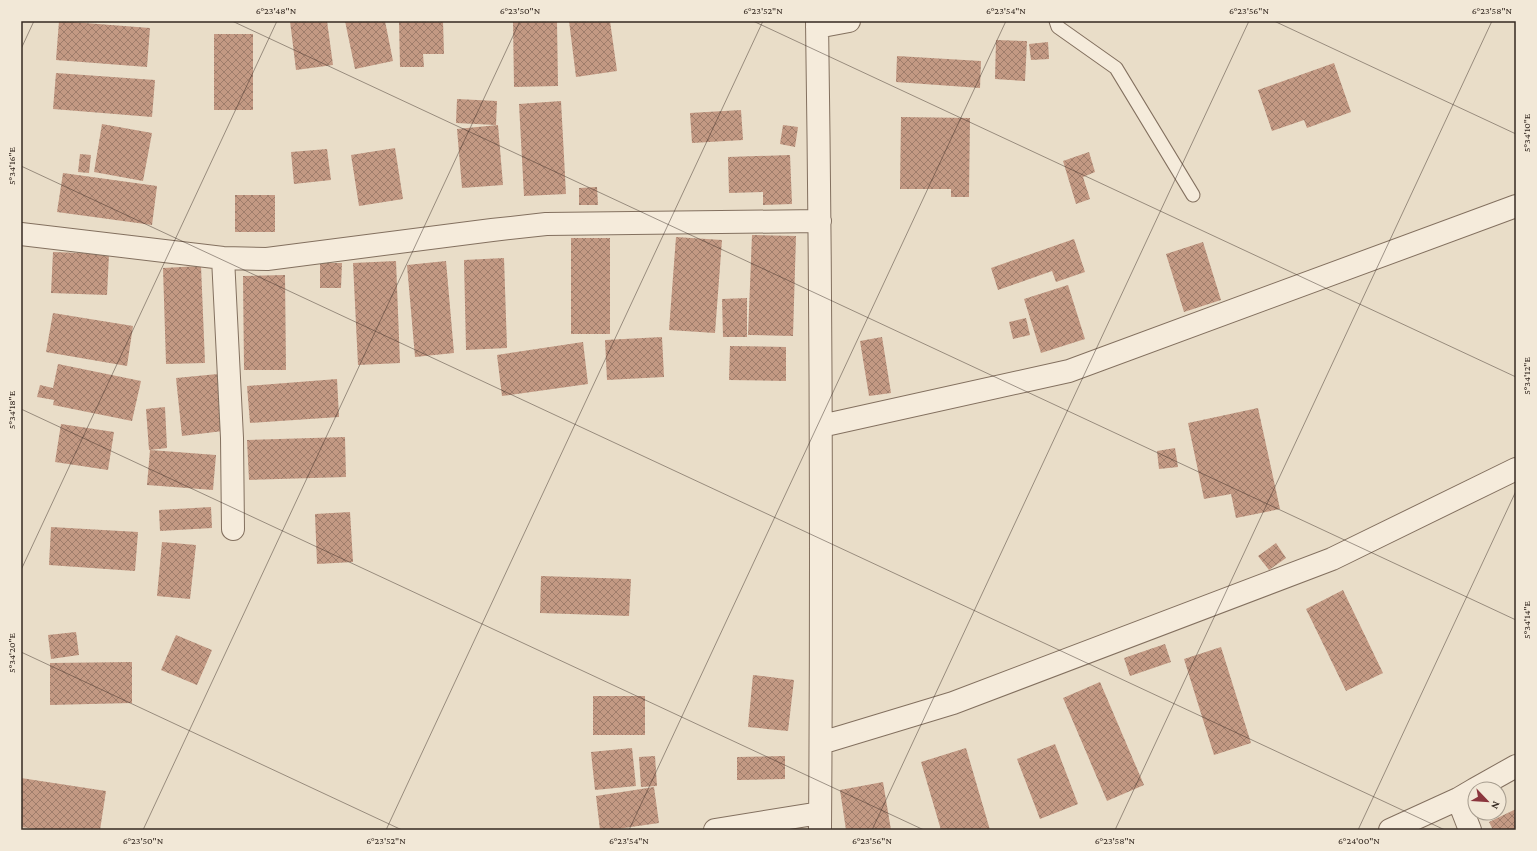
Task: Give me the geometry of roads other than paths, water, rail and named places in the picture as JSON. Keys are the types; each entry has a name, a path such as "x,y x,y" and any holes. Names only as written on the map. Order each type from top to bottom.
{"street":[{"path":"715,830 820,821 821,426 817,24 849,21"},
{"path":"821,426 1069,371 1516,206"},
{"path":"21,234 223,258 266,258 546,224 820,221"},
{"path":"223,258 232,438 233,529"},
{"path":"821,743 953,703 1332,559 1516,469"},
{"path":"1489,781 1516,766"},
{"path":"1390,830 1467,793"}],"lane":[{"path":"1056,21 1058,27 1116,68 1193,195"}]}
